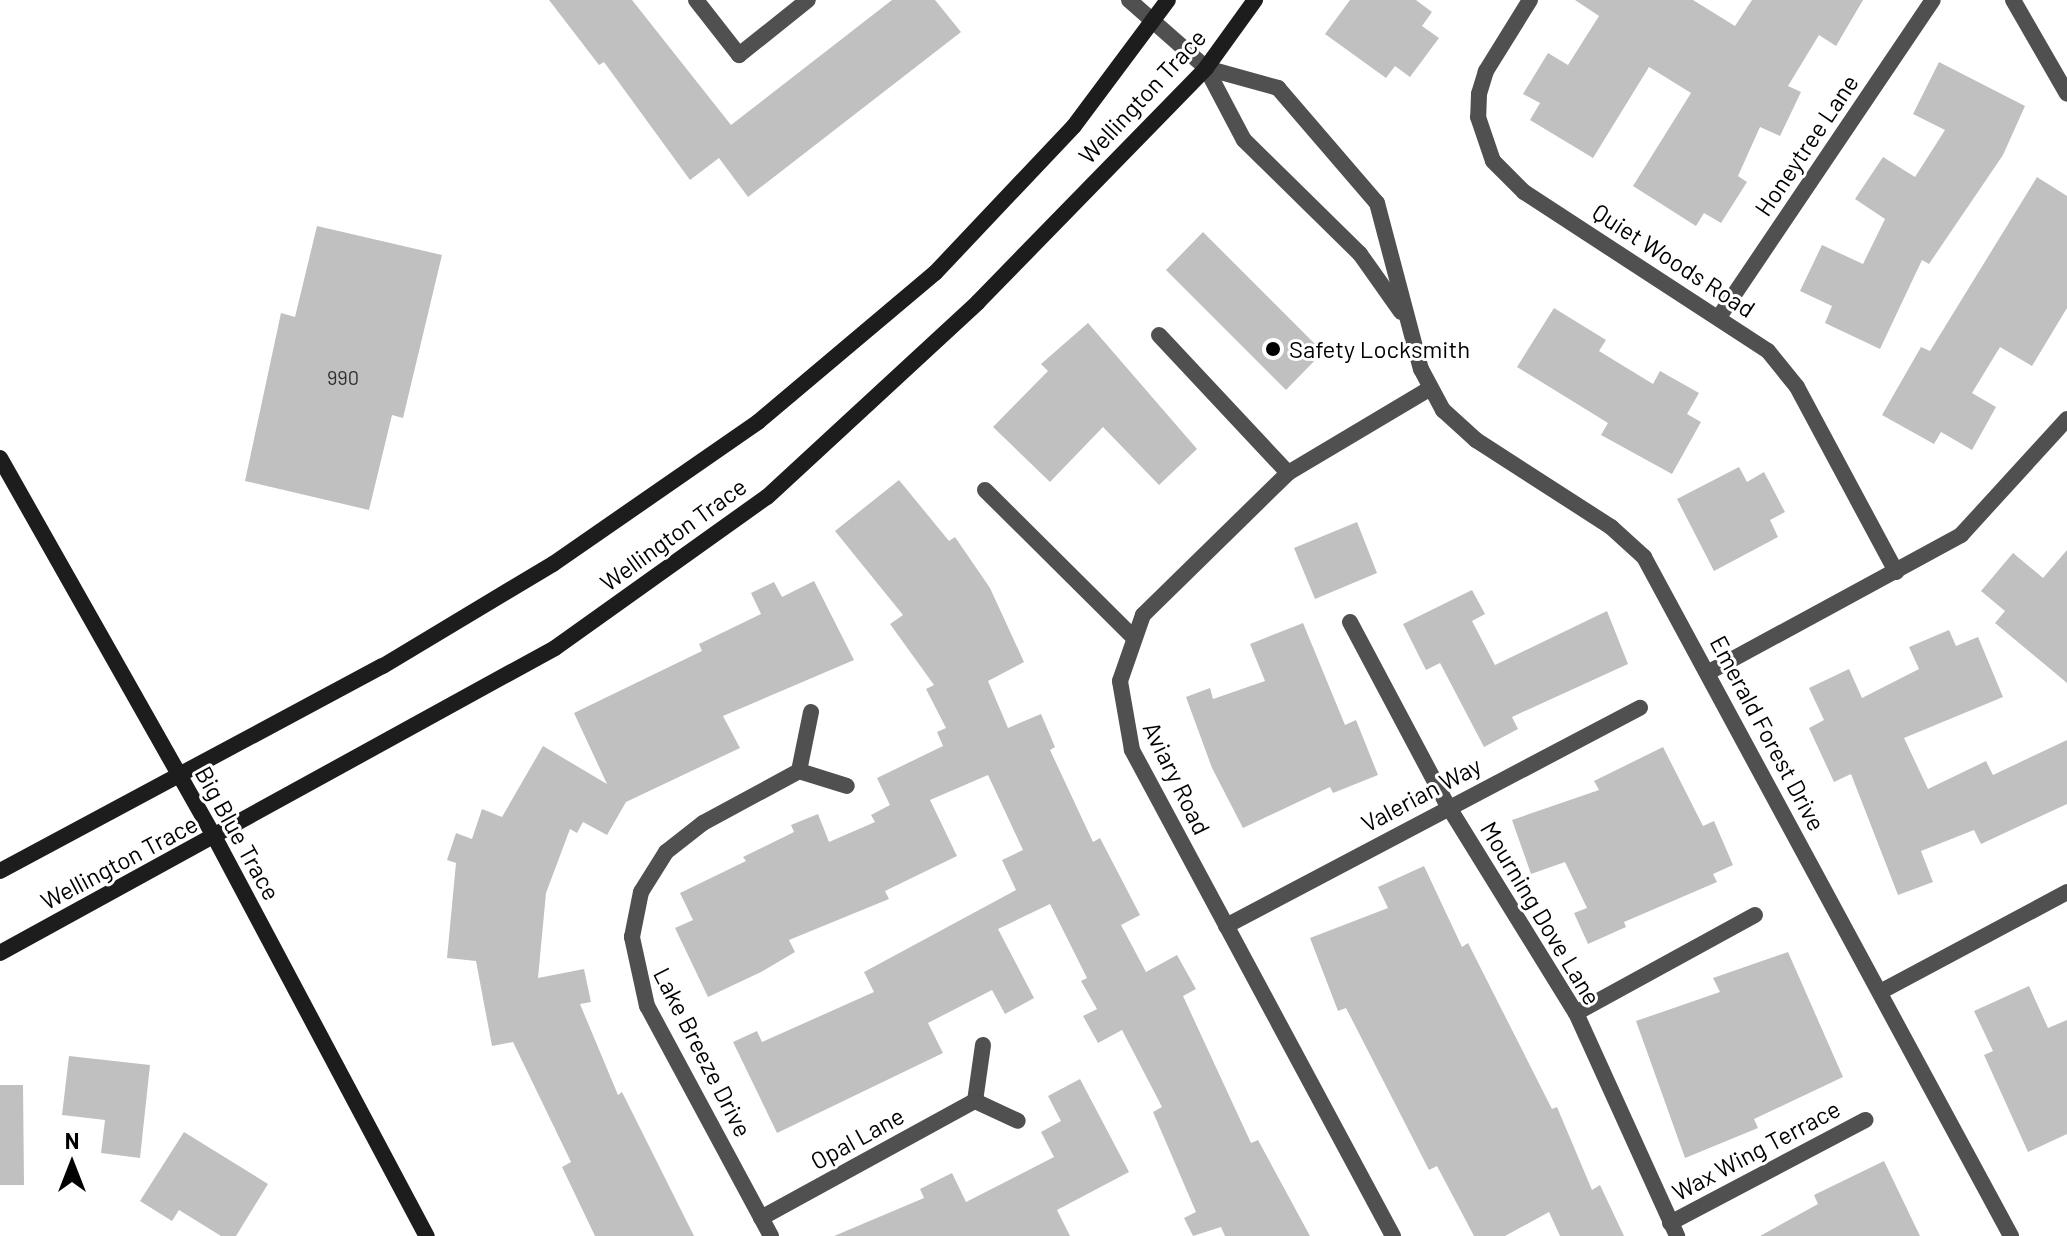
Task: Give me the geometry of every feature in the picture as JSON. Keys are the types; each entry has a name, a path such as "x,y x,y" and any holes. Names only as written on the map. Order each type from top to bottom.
{"street":[{"path":"696,0 739,55 808,0"},
{"name":"Emerald Forest Drive","path":"1129,0 1206,68 1244,140 1360,254 1409,323"},
{"name":"Wellington Trace","path":"0,871 383,666 553,564 758,422 935,273 1074,126 1168,0"},
{"name":"Wellington Trace","path":"0,953 215,838 555,648 767,497 978,302 1206,68 1255,0"},
{"name":"Quiet Woods Road","path":"1530,0 1486,71 1479,94 1478,117 1493,161 1524,192 1719,317 1784,368 1896,572"},
{"name":"Honeytree Lane","path":"1719,317 1933,0"},
{"path":"2013,0 2067,94"},
{"name":"Emerald Forest Drive","path":"1206,68 1278,88 1377,203 1429,389 1476,440 1628,539 1657,576 2011,1236"},
{"path":"1159,335 1288,473"},
{"name":"Aviary Road","path":"1393,1236 1226,926 1124,728 1120,681 1132,636 1158,597 1288,473 1429,389"},
{"path":"1709,672 1961,535 2067,419"},
{"name":"Big Blue Trace","path":"0,458 215,838 427,1236"},
{"path":"985,490 1132,636"},
{"name":"Mourning Dove Lane","path":"1350,622 1448,806 1576,1013 1673,1229"},
{"name":"Valerian Way","path":"1226,926 1448,806 1640,708"},
{"path":"811,712 799,771 847,786"},
{"name":"Lake Breeze Drive","path":"771,1236 647,1006 632,937 641,892 666,852 703,823 799,771"},
{"path":"1880,992 2067,892"},
{"path":"1576,1013 1755,915"},
{"path":"983,1045 975,1101 1018,1121"},
{"name":"Opal Lane","path":"761,1218 975,1101"},
{"name":"Wax Wing Terrace","path":"1673,1229 1865,1120"}],"building":[{"path":"549,0 632,0 731,125 892,0 935,0 961,32 748,197 719,158 690,180 604,62 599,65"},
{"path":"1350,0 1416,0 1432,12 1422,26 1439,38 1410,77 1395,66 1386,78 1325,34"},
{"path":"1575,0 1693,0 1735,26 1752,0 1863,0 1836,46 1819,35 1788,86 1801,92 1780,136 1760,127 1738,176 1747,182 1721,223 1704,213 1696,226 1633,186 1691,93 1649,67 1593,158 1530,120 1540,103 1523,94 1548,53 1568,65 1599,16"},
{"path":"1939,62 2025,106 2003,155 1929,264 1922,260 1880,349 1825,323 1832,306 1800,291 1822,245 1863,264 1885,219 1855,199 1883,157 1915,177 1945,130 1913,114"},
{"path":"2037,177 2067,196 2067,308 2032,366 2000,347 1972,393 1996,407 1972,450 1941,432 1934,444 1882,415 1921,347 1930,351"},
{"path":"317,226 442,255 403,418 392,415 369,510 245,481 281,313 295,317"},
{"path":"1203,232 1323,352 1286,390 1166,270"},
{"path":"1554,308 1606,340 1599,351 1653,384 1660,371 1699,393 1687,414 1701,422 1672,474 1601,435 1608,423 1517,367"},
{"path":"1088,323 1197,449 1159,485 1103,427 1050,482 993,427 1048,371 1041,364"},
{"path":"1739,467 1747,482 1764,472 1785,512 1770,520 1778,537 1714,571 1677,499"},
{"path":"899,480 949,541 955,537 990,588 1024,662 988,681 1008,728 1041,714 1055,747 1050,750 1093,842 1100,838 1140,915 1121,925 1146,972 1177,955 1196,989 1183,996 1251,1143 1258,1140 1310,1236 1225,1236 1221,1227 1193,1236 1184,1218 1196,1212 1153,1112 1162,1107 1122,1030 1098,1043 1083,1016 1097,1009 1081,981 1087,978 1050,904 998,929 1034,998 1005,1014 992,990 928,1023 943,1053 777,1133 733,1042 757,1031 762,1042 874,992 864,972 1016,890 1002,860 1023,850 988,775 930,800 957,856 885,891 889,899 789,940 795,952 761,972 708,997 675,928 693,920 680,893 746,861 743,857 794,832 791,825 818,814 829,842 875,822 871,815 890,805 877,778 943,746 937,732 946,728 926,689 934,685 890,624 903,615 835,531"},
{"path":"1357,522 1377,573 1315,599 1294,548"},
{"path":"2067,550 2067,683 1995,623 2005,611 1981,591 2013,553 2043,578"},
{"path":"814,581 854,660 723,716 740,748 626,802 607,835 583,822 577,833 570,829 546,893 538,978 584,969 591,1002 580,1004 618,1095 622,1092 694,1236 595,1236 562,1167 571,1162 513,1042 492,1046 476,961 447,958 456,863 447,860 456,833 472,839 482,809 502,817 543,746 607,784 574,713 702,651 699,644 761,614 751,593 774,582 782,597"},
{"path":"1472,590 1485,614 1472,621 1495,665 1607,611 1628,664 1512,717 1518,729 1484,747 1440,663 1426,670 1403,624"},
{"path":"1303,623 1345,725 1356,720 1378,775 1333,793 1330,787 1243,828 1212,768 1186,697 1210,688 1213,699 1265,681 1250,644"},
{"path":"1949,630 1956,646 1978,637 2003,697 1904,738 1928,789 1986,761 1993,775 2067,740 2067,804 1981,844 1974,830 1921,851 1933,882 1898,895 1851,774 1834,782 1809,728 1824,720 1809,688 1849,669 1862,698 1919,669 1909,647"},
{"path":"1663,747 1703,826 1714,821 1733,865 1713,874 1717,882 1624,922 1626,927 1588,944 1574,913 1587,908 1565,862 1531,874 1512,820 1599,790 1594,781"},
{"path":"1424,866 1462,947 1468,943 1552,1109 1557,1107 1592,1190 1600,1185 1624,1236 1560,1236 1549,1212 1505,1236 1474,1236 1437,1166 1429,1170 1346,1008 1338,1011 1310,938 1388,908 1378,887"},
{"path":"1788,952 1843,1077 1754,1119 1758,1128 1685,1158 1636,1021 1720,992 1713,978"},
{"path":"2029,986 2048,1028 2067,1020 2067,1134 2028,1152 1984,1055 1993,1051 1974,1011"},
{"path":"69,1056 150,1065 140,1158 101,1153 105,1120 62,1115"},
{"path":"1080,1079 1129,1172 1057,1210 1070,1236 834,1236 924,1198 920,1189 952,1173 966,1202 1054,1157 1041,1132 1061,1121 1048,1096"},
{"path":"0,1085 23,1085 24,1185 0,1185"},
{"path":"184,1132 268,1184 236,1236 221,1236 179,1210 172,1221 140,1201"},
{"path":"1884,1161 1920,1236 1760,1236 1818,1204 1814,1195"}],"place":[{"name":"Safety Locksmith","path":"1273,349"}]}
